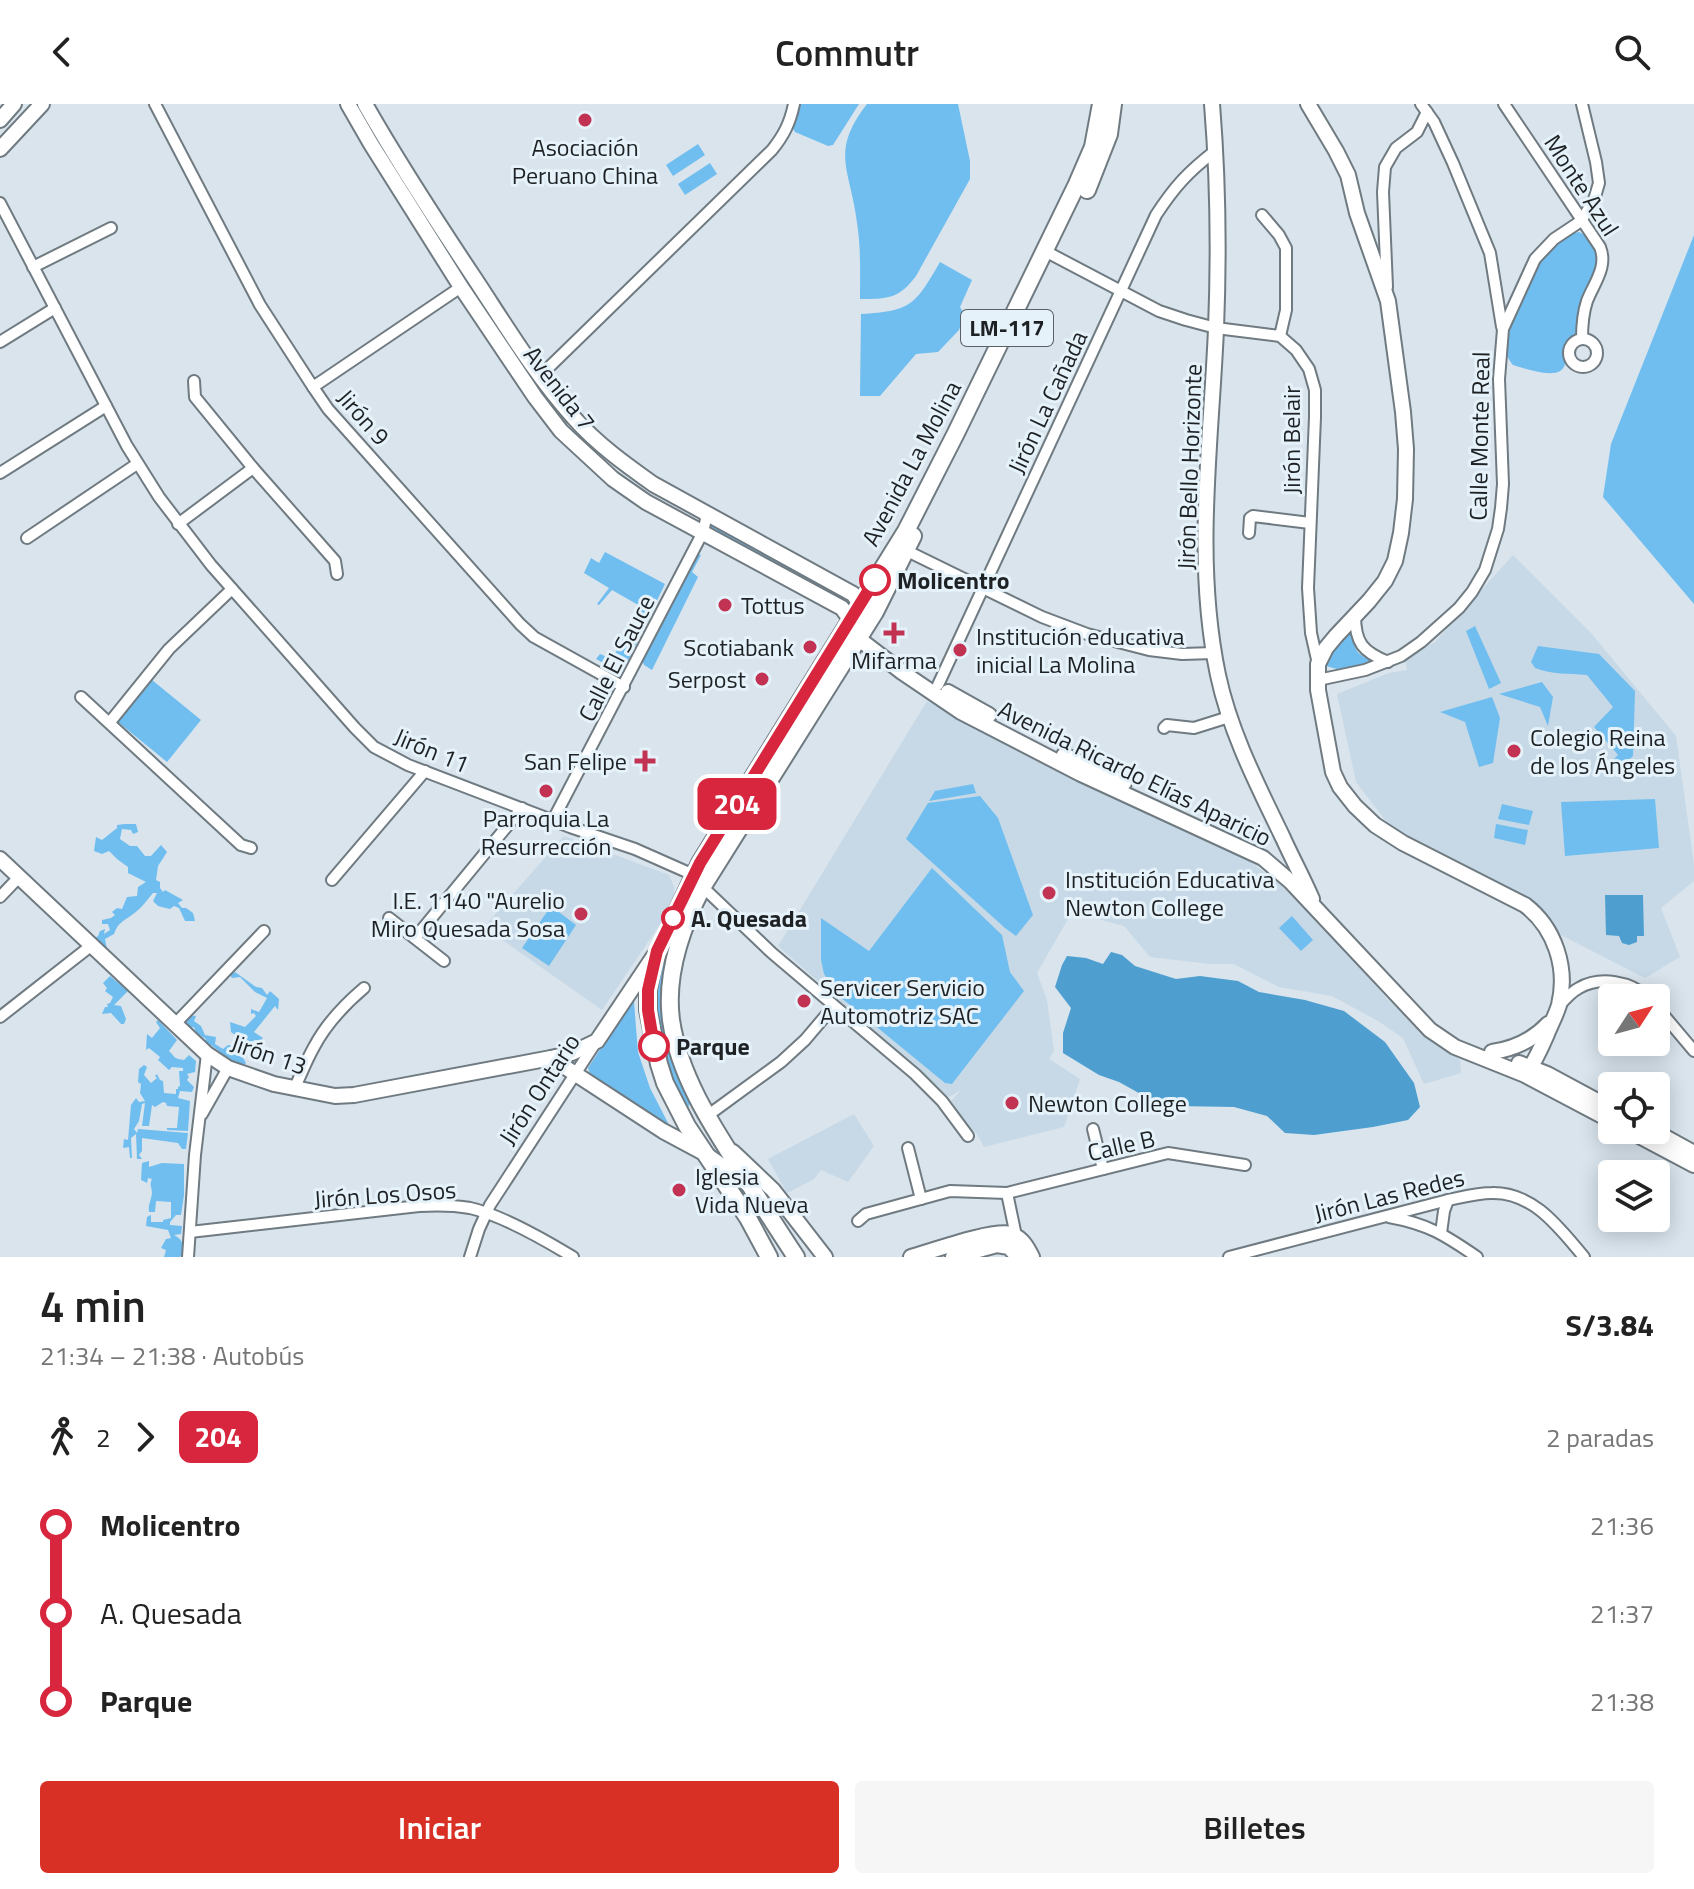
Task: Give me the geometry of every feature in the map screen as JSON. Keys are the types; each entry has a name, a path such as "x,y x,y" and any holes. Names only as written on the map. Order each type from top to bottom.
{"main road":[{"name":"Avenida La Molina","path":"1049,253 1093,147 1101,104"},
{"name":"Avenida La Molina","path":"769,1257 748,1218 675,1104 659,1064 648,1010 648,990 657,951 698,881 858,630 875,612 901,549 1049,253 1096,169 1109,134 1113,104"},
{"name":"Avenida La Molina","path":"858,630 860,604 901,549"},
{"name":"Avenida La Molina","path":"698,881 675,958 671,1019 683,1065 707,1116 796,1257"}],"street":[{"path":"0,120 14,104"},
{"path":"0,149 42,104"},
{"name":"Jirón 9","path":"155,104 260,305 328,409 520,624 534,637 624,687"},
{"name":"Avenida 7","path":"348,104 438,224 561,431 613,479 646,502 842,608 858,630"},
{"name":"Avenida 7","path":"365,104 377,140 461,287 518,358 540,376 575,419 597,441 653,484 853,594 860,604"},
{"path":"540,376 772,150 784,135 794,104"},
{"name":"Jirón Bello Horizonte","path":"1212,104 1217,229 1216,328 1204,544 1214,653 1229,717 1243,753 1315,908"},
{"path":"1308,104 1348,175 1362,228 1388,301"},
{"name":"Monte Azul","path":"1504,104 1600,247 1604,258 1582,320 1582,339"},
{"name":"Calle Monte Real","path":"1318,680 1365,670 1401,656 1444,623 1472,592 1485,570 1498,529 1503,484 1499,379 1503,329 1535,259 1554,239 1581,221 1594,200 1599,183 1582,104"},
{"path":"1424,108 1417,132 1396,148 1385,167 1388,301 1406,449 1401,533 1395,561 1385,581 1326,648 1318,664 1318,680 1333,772 1355,806 1375,825 1394,837 1525,905 1545,925 1560,960 1562,983 1556,1012 1525,1066"},
{"path":"1424,108 1440,134 1490,253 1503,329"},
{"path":"1417,132 1440,134"},
{"name":"Jirón La Cañada","path":"938,685 1156,215 1190,170 1215,151"},
{"name":"Jirón 11","path":"0,203 137,464 178,524 374,747 408,765 678,867 698,881 758,941 833,1007 915,1074 942,1101 968,1136"},
{"path":"1049,253 1159,311 1216,328 1280,336 1286,310 1286,248 1262,215"},
{"path":"1362,228 1384,222"},
{"path":"33,267 111,228"},
{"path":"313,387 461,287"},
{"path":"0,342 55,308"},
{"name":"Jirón Belair","path":"1280,336 1296,350 1309,369 1315,390 1309,599 1312,641 1318,664"},
{"path":"194,381 195,397 335,561 337,574"},
{"path":"0,473 106,406"},
{"path":"27,538 137,464"},
{"path":"178,524 253,468"},
{"name":"Calle El Sauce","path":"553,820 703,532 704,512"},
{"path":"1249,533 1250,518 1253,516 1310,523"},
{"path":"901,549 1042,617 1087,634 1149,650 1182,654 1214,653"},
{"path":"110,722 169,649 232,589"},
{"path":"1355,615 1355,632 1361,645 1372,655 1388,662"},
{"name":"Avenida Ricardo Elías Aparicio","path":"858,630 938,685 1042,745 1267,851 1289,867 1434,1023 1459,1039 1525,1066 1598,1112"},
{"name":"Avenida Ricardo Elías Aparicio","path":"858,630 902,672 961,712 1081,774 1263,858 1277,868 1430,1030 1455,1047 1525,1066 1538,1063 1564,1089 1598,1103"},
{"path":"81,697 241,845 251,848"},
{"path":"1164,728 1167,725 1194,728 1229,717"},
{"path":"332,880 425,771"},
{"path":"415,938 522,808"},
{"path":"1267,851 1283,839"},
{"name":"Jirón 13","path":"0,859 207,1054 228,1068 274,1084 335,1096 354,1095 551,1058 572,1053 597,1041"},
{"path":"0,897 19,877"},
{"path":"389,918 444,961"},
{"path":"175,1024 264,931"},
{"path":"0,1017 92,945"},
{"name":"Jirón Ontario","path":"470,1257 486,1213 657,951"},
{"path":"1492,1052 1512,1048 1545,1028 1571,993 1583,985 1604,981 1627,984"},
{"path":"294,1089 325,1029 364,988"},
{"path":"707,1116 781,1062 833,1007"},
{"path":"1670,1023 1694,1051"},
{"path":"1521,1043 1525,1066"},
{"path":"188,1257 207,1054"},
{"path":"551,1058 750,1185"},
{"path":"199,1119 228,1068"},
{"path":"1093,1129 1103,1169"},
{"path":"1670,1140 1694,1153"},
{"path":"722,1142 773,1190 825,1257"},
{"path":"1654,1144 1694,1165"},
{"path":"908,1148 921,1199"},
{"name":"Calle B","path":"858,1221 866,1214 950,1191 1007,1193 1168,1153 1245,1165"},
{"name":"Jirón Las Redes","path":"1229,1257 1448,1200 1496,1192 1524,1199 1546,1214 1584,1257"},
{"path":"1007,1193 1016,1236"},
{"path":"1441,1233 1448,1200"},
{"name":"Jirón Los Osos","path":"190,1232 419,1206 460,1207 486,1213 573,1257"},
{"path":"1383,1216 1441,1233 1477,1257"},
{"path":"911,1257 998,1233 1016,1236 1032,1257"},
{"path":"953,1257 997,1245 1009,1247 1018,1257"}],"shaded area":[{"path":"797,104 859,104 833,145 828,146 795,132 792,127"},
{"path":"867,104 958,104 970,161 970,179 916,276 898,293 878,299 860,299 858,232 846,162 849,136"},
{"path":"698,144 705,155 673,176 666,165"},
{"path":"710,163 717,174 685,195 678,184"},
{"path":"1579,232 1596,247 1597,265 1580,308 1578,330 1565,347 1563,369 1542,373 1513,365 1507,353 1507,340 1533,273 1543,255 1555,243"},
{"path":"1694,235 1694,604 1603,497 1611,444"},
{"path":"940,262 972,280 960,307 964,314 959,330 938,352 916,354 880,396 860,396 861,314 891,311 910,303 924,288"},
{"path":"709,521 844,594 840,600 708,531"},
{"path":"605,552 665,584 622,673 596,659 600,654 612,659 640,606 612,590 597,604 609,588 584,573 591,558 599,563"},
{"path":"695,553 701,555 692,572 698,577 652,670 642,660"},
{"name":"Colegio Reina de los Ángeles","path":"1513,555 1591,633 1676,736 1694,881 1661,908 1680,957 1645,978 1557,933 1541,911 1396,834 1356,782 1337,694 1389,673 1407,670 1405,658 1435,642"},
{"path":"1475,626 1501,683 1489,689 1466,631"},
{"path":"1349,632 1358,652 1372,660 1370,664 1337,669 1326,666 1343,635"},
{"path":"1538,646 1599,654 1635,691 1633,756 1620,768 1614,759 1618,755 1594,727 1613,707 1587,675 1554,673 1535,668 1531,662"},
{"path":"152,680 201,720 167,762 118,722"},
{"path":"1542,682 1553,697 1548,726 1540,707 1499,694"},
{"path":"1492,697 1500,718 1493,763 1479,767 1465,722 1440,712"},
{"name":"Institución Educativa Newton College","path":"927,701 1244,857 1315,916 1387,999 1460,1060 1461,1073 1424,1084 1403,1038 1332,996 1279,987 1234,964 1150,957 1124,926 1072,912 1037,973 1047,1000 1054,1051 1049,1059 1080,1079 1064,1127 984,1147 977,1134 949,1107 961,1090 949,1097 778,946"},
{"path":"973,784 976,793 929,801 935,791"},
{"path":"980,796 998,818 1033,915 1016,936 906,839 928,803"},
{"path":"1655,799 1659,848 1565,856 1561,802"},
{"path":"1502,804 1533,811 1529,825 1498,819"},
{"path":"136,824 138,832 133,834 131,830 122,829 120,839 130,846 137,846 145,856 151,856 161,845 167,852 158,866 156,880 160,882 163,892 165,890 183,900 178,903 193,913 195,921 185,921 179,908 158,906 153,901 157,893 153,893 139,910 119,924 114,934 105,939 108,954 94,939 100,931 105,929 104,934 110,930 108,924 102,924 102,920 115,915 112,912 117,908 122,909 127,897 137,896 138,887 146,882 128,873 128,867 109,851 102,854 94,851 96,837 102,840 117,825"},
{"path":"1496,824 1528,830 1525,845 1494,838"},
{"name":"I.E. 1140 \"Aurelio Miro Quesada Sosa","path":"564,836 669,875 674,887 675,902 602,1010 484,927"},
{"path":"932,868 1002,935 1010,972 1024,991 952,1084 945,1083 839,996 824,974 821,960 821,918 869,951"},
{"path":"1605,895 1643,895 1644,936 1637,936 1637,942 1629,945 1622,943 1619,936 1606,935"},
{"path":"551,906 576,925 549,966 522,948"},
{"path":"1292,916 1313,940 1301,951 1279,928"},
{"path":"1111,952 1122,955 1135,966 1176,979 1200,976 1238,981 1259,992 1344,1011 1385,1042 1414,1083 1420,1107 1408,1120 1373,1127 1314,1135 1285,1133 1267,1116 1234,1107 1176,1106 1146,1097 1099,1075 1063,1053 1063,1033 1071,1008 1055,987 1067,956 1103,964"},
{"path":"662,955 668,956 667,1035 674,1069 691,1100 688,1108 673,1087 654,1016 653,984"},
{"path":"235,972 262,988 267,995 270,991 279,999 278,1010 275,1006 254,1032 263,1038 259,1043 255,1040 250,1042 242,1056 246,1063 241,1068 226,1061 211,1045 207,1049 202,1044 206,1039 196,1033 194,1027 189,1028 182,1022 188,1015 196,1016 194,1021 201,1026 205,1035 216,1037 215,1044 223,1049 233,1046 238,1037 231,1032 230,1022 245,1027 256,1016 251,1014 251,1009 259,1012 267,998 255,992 240,977 232,978 230,975"},
{"path":"110,976 128,991 114,1005 121,1006 126,1019 124,1024 111,1013 102,1014 113,997 105,991 107,988 103,983"},
{"path":"631,1002 634,1002 638,1052 667,1126 590,1074 588,1068"},
{"path":"158,1020 177,1040 169,1051 178,1059 184,1060 189,1055 196,1061 195,1072 187,1074 187,1080 194,1087 192,1092 180,1091 178,1098 190,1101 188,1131 167,1130 177,1128 179,1107 167,1106 163,1102 155,1107 152,1105 149,1126 142,1126 145,1103 142,1104 134,1129 137,1133 138,1129 188,1133 186,1149 178,1143 142,1138 139,1155 142,1159 137,1159 136,1134 131,1138 130,1158 129,1147 123,1148 124,1139 128,1140 131,1105 136,1098 139,1102 145,1101 140,1093 139,1069 144,1065 147,1067 144,1075 151,1083 157,1074 163,1081 164,1093 176,1094 180,1086 179,1071 183,1068 172,1067 169,1070 158,1060 160,1057 149,1048 146,1050 147,1034 152,1038 160,1028 156,1022"},
{"path":"854,1114 874,1146 848,1182 821,1170 814,1179 787,1193 768,1159"},
{"path":"149,1161 149,1167 162,1163 184,1164 181,1215 176,1215 170,1222 170,1225 182,1226 181,1234 174,1235 183,1244 180,1257 164,1257 166,1250 161,1248 166,1239 171,1238 168,1230 146,1226 147,1217 151,1215 151,1222 171,1218 171,1202 156,1201 155,1212 149,1212 152,1179 148,1178 147,1183 141,1180 142,1163"}],"bus line":[{"name":"204","path":"654,1046 648,990 657,951 700,863 875,580"}],"place":[{"name":"Asociación Peruano China","path":"585,120"},
{"name":"Molicentro","path":"875,580"},
{"name":"Tottus","path":"725,605"},
{"name":"Mifarma","path":"894,633"},
{"name":"Scotiabank","path":"810,647"},
{"name":"Institución educativa inicial La Molina","path":"960,650"},
{"name":"Serpost","path":"762,679"},
{"name":"Colegio Reina de los Ángeles","path":"1514,751"},
{"name":"San Felipe","path":"645,761"},
{"name":"Parroquia La Resurrección","path":"546,791"},
{"name":"Institución Educativa Newton College","path":"1049,893"},
{"name":"I.E. 1140 \"Aurelio Miro Quesada Sosa","path":"581,914"},
{"name":"A. Quesada","path":"673,918"},
{"name":"Servicer Servicio Automotriz SAC","path":"804,1001"},
{"name":"Parque","path":"654,1046"},
{"name":"Newton College","path":"1012,1103"},
{"name":"Iglesia Vida Nueva","path":"679,1190"}]}
